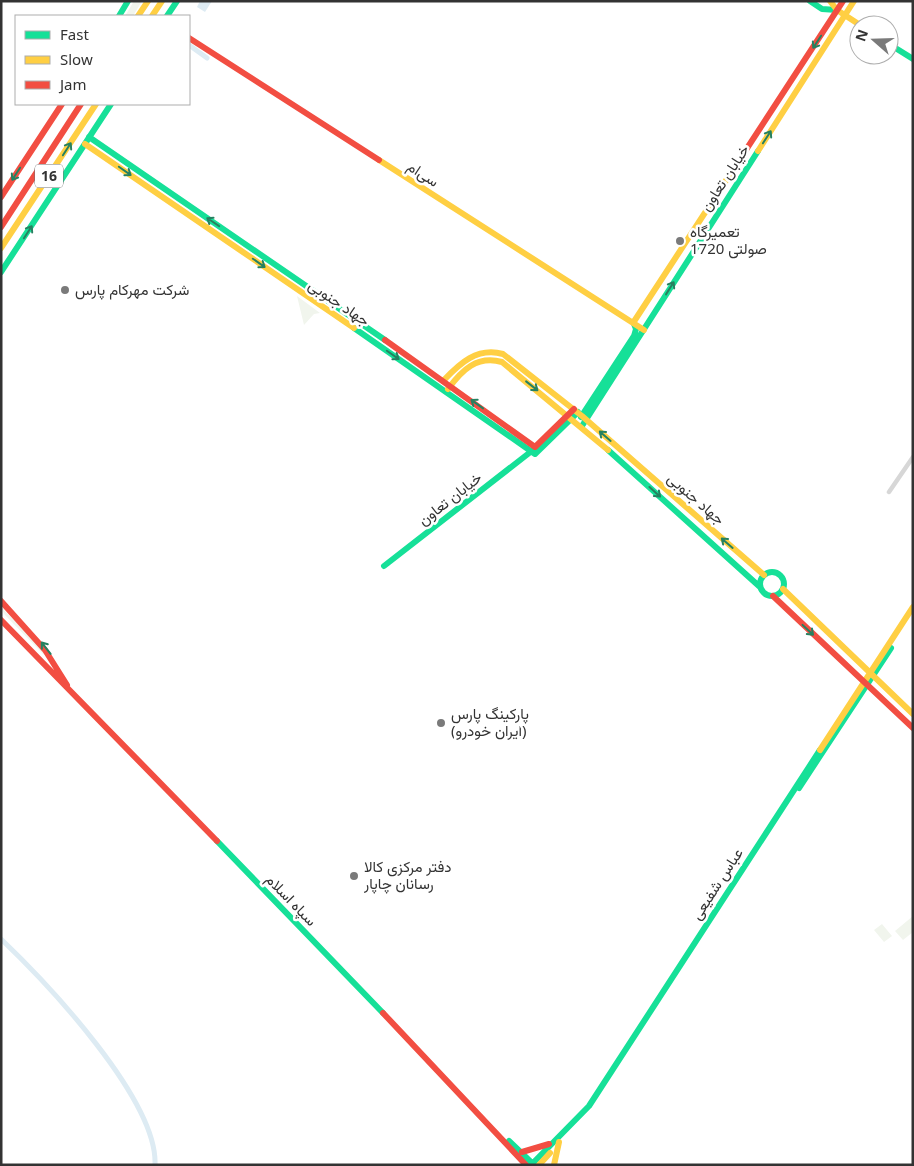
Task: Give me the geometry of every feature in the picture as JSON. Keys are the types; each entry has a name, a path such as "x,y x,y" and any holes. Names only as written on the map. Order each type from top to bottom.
{"main road":[{"path":"119,15 128,1"},
{"path":"139,15 148,1"},
{"path":"153,15 162,1"},
{"path":"168,15 177,1"},
{"path":"810,1 822,9 837,10"},
{"path":"830,1 837,10 849,18"},
{"name":"خیابان تعاون","path":"578,417 634,336 636,329 633,323 843,1"},
{"name":"خیابان تعاون","path":"578,417 644,330 854,1"},
{"name":"سی‌ام","path":"190,39 644,330"},
{"path":"899,50 913,59"},
{"path":"1,197 61,105"},
{"name":"16","path":"1,227 80,105"},
{"name":"16","path":"1,248 95,105"},
{"path":"78,131 100,105"},
{"path":"1,272 109,105"},
{"name":"جهاد جنوبی","path":"87,140 444,380 449,388 533,449"},
{"name":"جهاد جنوبی","path":"87,140 439,386 449,388"},
{"name":"جهاد جنوبی","path":"444,380 472,355 492,350 503,354 764,575"},
{"name":"جهاد جنوبی","path":"449,388 474,362 492,358 502,362 578,417 760,587"},
{"path":"439,386 444,380"},
{"path":"533,449 534,454 578,417"},
{"name":"خیابان تعاون","path":"384,566 533,449"},
{"path":"773,572 779,574 784,582 784,589 781,593 773,596 766,595 760,587 764,575 773,572"},
{"path":"784,589 913,714"},
{"path":"773,596 913,728"},
{"name":"سپاه اسلام","path":"1,601 44,644 54,658 70,690"},
{"name":"عباس شفیعی","path":"871,675 913,607"},
{"name":"عباس شفیعی","path":"532,1164 591,1108 865,683 913,614"},
{"name":"سپاه اسلام","path":"1,620 493,1128 532,1164"},
{"name":"سپاه اسلام","path":"493,1128 522,1152 532,1164"},
{"path":"522,1152 544,1147 558,1141"},
{"path":"554,1165 558,1141"}],"street":[{"path":"889,492 913,457"}],"shaded area":[{"path":"134,1 142,1 134,15 126,15"},
{"path":"200,1 212,1 205,12 197,7"},
{"path":"297,296 320,313 314,314 304,325"},
{"path":"1,607 50,657 43,654 4,614"},
{"path":"913,916 913,932 903,940 895,931"},
{"path":"882,924 892,936 884,942 874,930"}],"waterway":[{"path":"190,46 207,58"},
{"path":"1,939 71,1013 120,1077 139,1108 151,1138 155,1165"}],"traffic: fast":[{"path":"120,15 128,1"},
{"path":"168,15 177,1"},
{"path":"810,1 822,9 837,10"},
{"path":"899,50 913,59"},
{"path":"1,272 110,105"},
{"path":"89,137 385,340"},
{"path":"582,426 758,151"},
{"path":"581,417 634,336 636,329 634,324"},
{"path":"354,328 535,454 578,412"},
{"path":"384,566 533,450"},
{"path":"608,450 760,587"},
{"path":"767,572 777,572 784,579 784,584 784,589 777,596 767,596 760,589 760,579 767,572"},
{"path":"799,788 891,648"},
{"path":"531,1165 589,1106 820,750"},
{"path":"217,841 383,1013"},
{"path":"509,1141 534,1165"}],"traffic: slow":[{"path":"139,15 148,1"},
{"path":"153,15 162,1"},
{"path":"830,1 837,10 849,18"},
{"path":"758,151 854,1"},
{"path":"1,248 95,105"},
{"path":"85,144 354,328"},
{"path":"633,323 740,159"},
{"path":"379,160 644,330"},
{"path":"443,381 470,358 485,353 503,354 582,416 764,575"},
{"path":"448,389 465,370 478,362 493,360 502,362 608,450"},
{"path":"783,589 913,714"},
{"path":"820,750 913,607"},
{"path":"554,1165 559,1142"},
{"path":"539,1165 550,1153"}],"traffic: jam":[{"path":"740,159 843,1"},
{"path":"190,39 379,160"},
{"path":"1,197 61,105"},
{"path":"1,227 80,105"},
{"path":"385,340 535,447 574,409"},
{"path":"773,596 913,728"},
{"path":"1,601 45,650 67,685"},
{"path":"1,620 217,841"},
{"path":"383,1013 526,1165"},
{"path":"522,1152 549,1144"}],"place":[{"name":"تعمیرگاه 1720 صولتی","path":"680,241"},
{"name":"شرکت مهرکام پارس","path":"65,290"},
{"name":"پارکینگ پارس (ایران خودرو)","path":"441,723"},
{"name":"دفتر مرکزی کالا رسانان چاپار","path":"354,876"}]}
